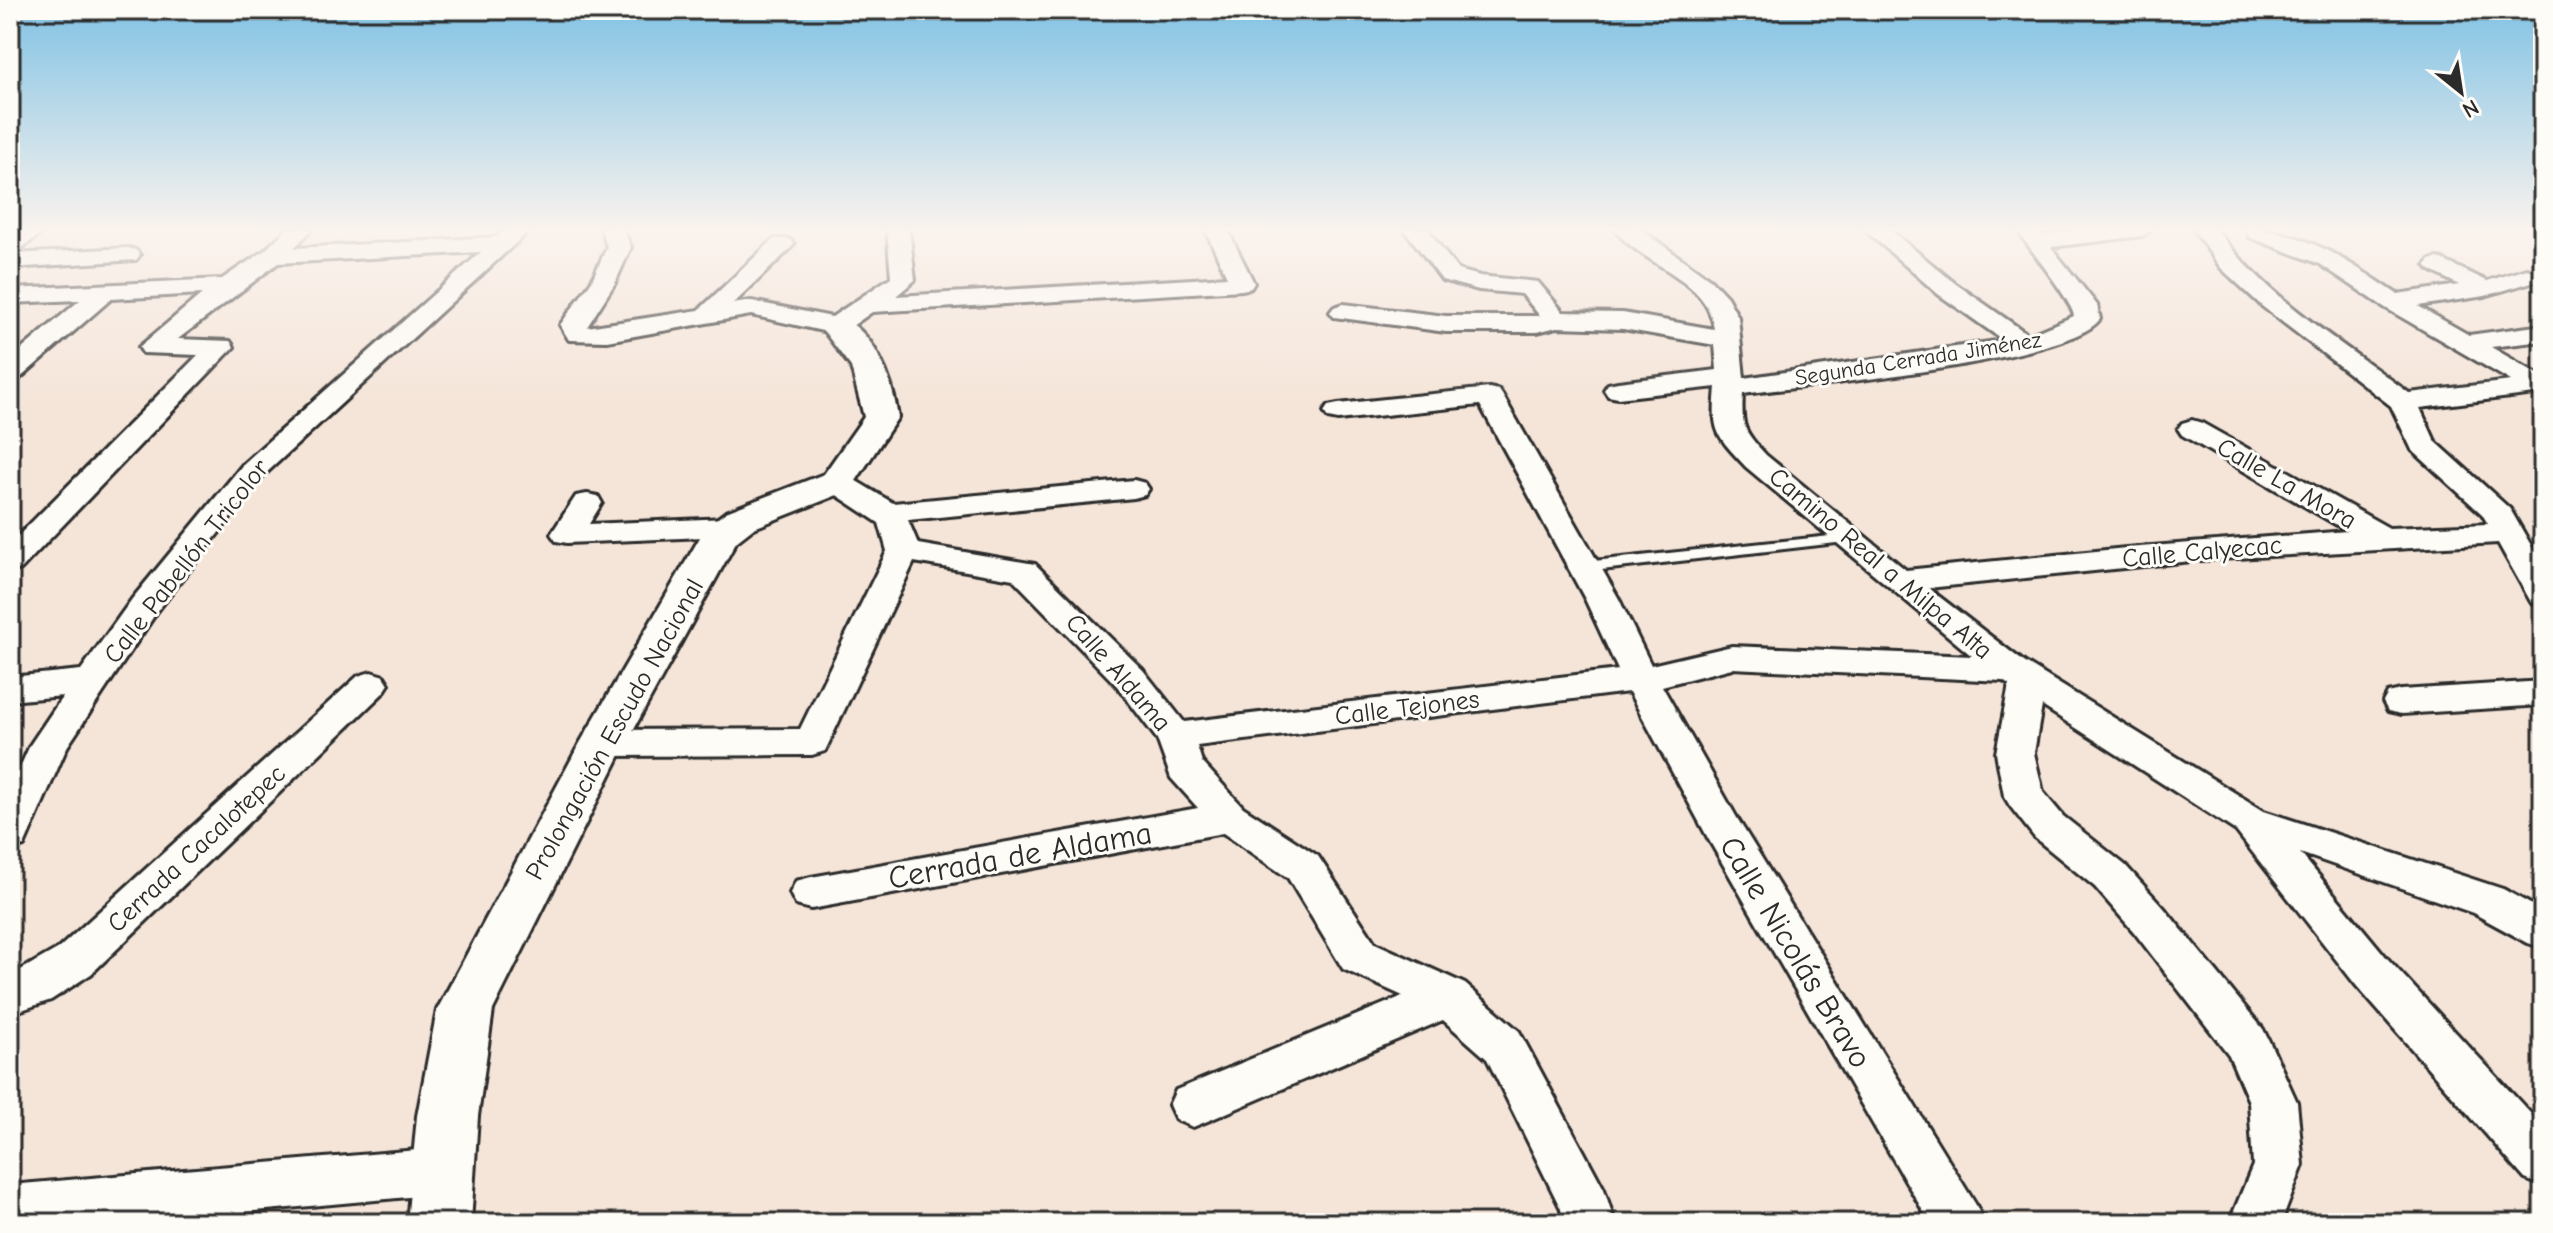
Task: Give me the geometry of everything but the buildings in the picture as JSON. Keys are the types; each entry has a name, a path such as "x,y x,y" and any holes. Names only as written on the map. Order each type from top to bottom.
{"street":[{"path":"10,296 217,287"},
{"path":"10,562 221,347 152,347 227,287"},
{"name":"Calle Pabellón Tricolor","path":"10,835 49,745 144,606 254,469 457,287"},
{"path":"600,287 573,325 578,335 607,333 751,308 853,315 1199,287"},
{"path":"708,314 737,287"},
{"path":"853,315 894,287"},
{"path":"1523,287 1529,287 1556,319"},
{"name":"Camino Real a Milpa Alta","path":"1703,287 1718,302 1725,317 1730,382 1727,421 1733,436 1756,461 2019,676 2250,821"},
{"path":"1944,287 2025,344"},
{"name":"Segunda Cerrada Jiménez","path":"1618,390 1921,362 2025,344 2072,330 2087,319 2085,305 2068,287"},
{"path":"2255,287 2403,402 2422,444 2495,509 2543,595"},
{"path":"2370,287 2541,386"},
{"path":"2480,287 2485,289"},
{"path":"2393,302 2493,287"},
{"path":"10,373 104,292"},
{"path":"1343,312 1446,324 1537,324 1556,319 1623,321 1728,339"},
{"path":"587,503 567,534 727,527 837,482 881,417 864,358 856,344 853,315"},
{"path":"2464,343 2543,333"},
{"path":"2403,402 2541,386"},
{"name":"Calle Nicolás Bravo","path":"1338,412 1489,396 1723,829 1958,1223"},
{"name":"Calle La Mora","path":"2192,429 2381,537"},
{"path":"603,743 812,742 903,551 903,533 889,513 837,482"},
{"path":"889,513 1134,489"},
{"name":"Prolongación Escudo Nacional","path":"439,1223 441,1171 465,1010 603,743 727,527"},
{"name":"Calle Calyecac","path":"1899,581 2059,563 2381,537 2507,533"},
{"name":"Calle Aldama","path":"903,551 1023,571 1130,678 1175,736 1185,768 1229,817 1303,867 1359,956 1449,997 1503,1045 1586,1206 1589,1223"},
{"name":"Calle Tejones","path":"1175,736 1640,679 1732,657 2019,676"},
{"path":"2019,676 2015,753 2024,796 2049,827 2110,876 2159,933 2247,1043 2273,1102 2278,1165 2255,1223"},
{"path":"10,689 92,681"},
{"name":"Cerrada Cacalotepec","path":"10,995 35,987 75,961 371,684"},
{"path":"2401,702 2543,693"},
{"name":"Cerrada de Aldama","path":"811,893 1229,817"},
{"path":"2250,821 2488,901 2543,931"},
{"path":"2250,821 2371,971 2543,1163"},
{"path":"1193,1105 1449,997"},
{"path":"10,1209 441,1171"}],"lane":[{"path":"1584,567 1849,538"}]}
